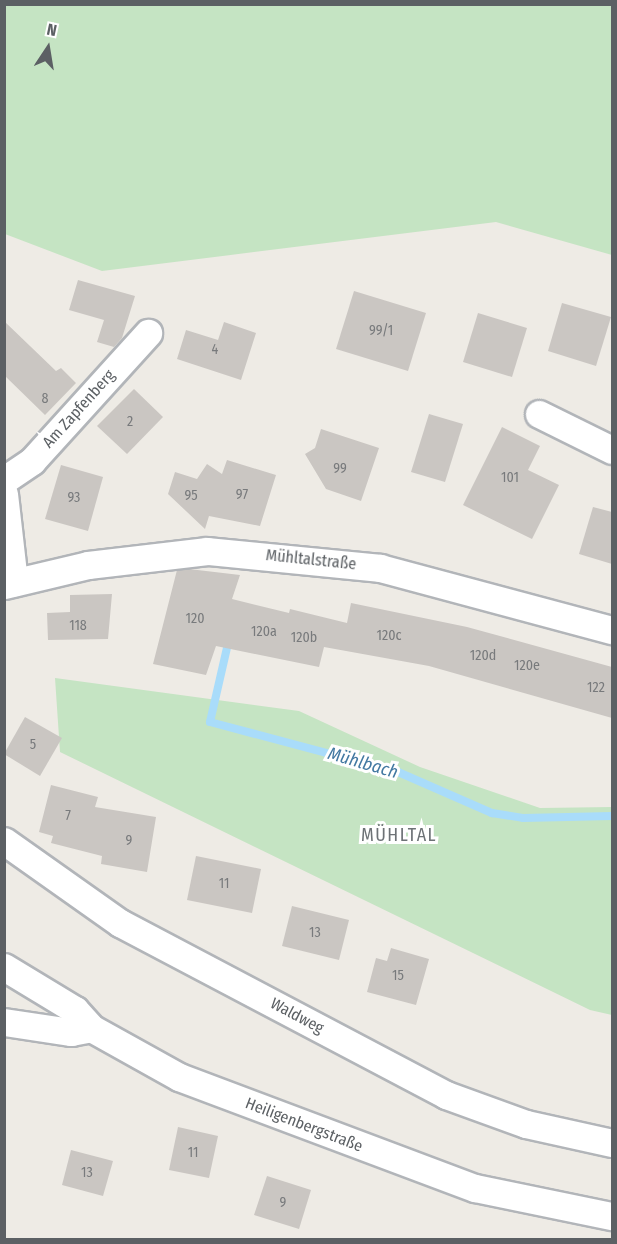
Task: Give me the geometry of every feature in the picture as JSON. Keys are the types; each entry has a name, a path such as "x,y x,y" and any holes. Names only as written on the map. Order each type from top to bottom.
{"street":[{"name":"Am Zapfenberg","path":"4,480 32,461 148,333"},
{"path":"539,414 612,450"},
{"path":"4,494 9,584"},
{"name":"Mühltalstraße","path":"9,584 169,553 288,557 380,568 612,630"},
{"name":"Waldweg","path":"4,841 120,923 446,1095 526,1124 612,1143"},
{"name":"Heiligenbergstraße","path":"4,967 68,1005 91,1028 179,1077 439,1177 612,1216"},
{"path":"4,1022 71,1032 91,1028"}],"green space":[{"path":"4,5 612,5 612,255 496,222 102,271 5,234"},
{"path":"55,678 299,711 420,767 540,808 612,807 612,1015 590,1010 60,752"}],"building":[{"path":"78,280 135,296 122,338 114,347 97,342 104,320 69,310"},
{"path":"354,291 426,313 408,371 336,349"},
{"path":"562,303 611,317 596,366 548,351"},
{"path":"478,313 527,328 512,377 463,362"},
{"path":"4,321 56,371 61,368 76,383 45,415 4,375"},
{"path":"224,322 256,333 241,380 177,359 186,330 218,340"},
{"path":"134,389 163,417 127,454 97,426"},
{"path":"429,414 463,424 445,482 411,472"},
{"path":"502,427 540,446 528,470 559,485 532,539 463,505"},
{"path":"321,429 379,448 361,501 326,489 305,454 315,448"},
{"path":"227,460 276,475 260,526 209,516 205,529 168,494 175,472 197,479 207,464 222,474"},
{"path":"61,465 103,477 88,531 45,519"},
{"path":"593,507 612,512 612,564 579,554"},
{"path":"189,569 240,575 232,599 289,613 290,609 347,623 351,603 467,627 612,667 612,718 429,666 324,647 319,667 216,646 206,675 153,664 177,570"},
{"path":"112,594 108,639 48,640 47,613 70,612 70,595"},
{"path":"25,717 62,738 40,776 4,754"},
{"path":"51,785 98,797 95,807 156,817 147,872 101,864 102,856 51,843 53,836 39,832"},
{"path":"196,856 261,869 252,913 187,900"},
{"path":"292,906 349,920 339,960 282,946"},
{"path":"391,948 429,959 416,1005 367,992 376,958 387,961"},
{"path":"178,1127 218,1136 209,1178 169,1170"},
{"path":"71,1150 113,1161 103,1196 62,1185"},
{"path":"267,1176 311,1190 299,1229 254,1215"}],"waterway":[{"name":"Mühlbach","path":"229,639 210,722 398,772 492,813 523,818 612,816"}],"district":[{"name":"MÜHLTAL","path":"399,835"}]}
